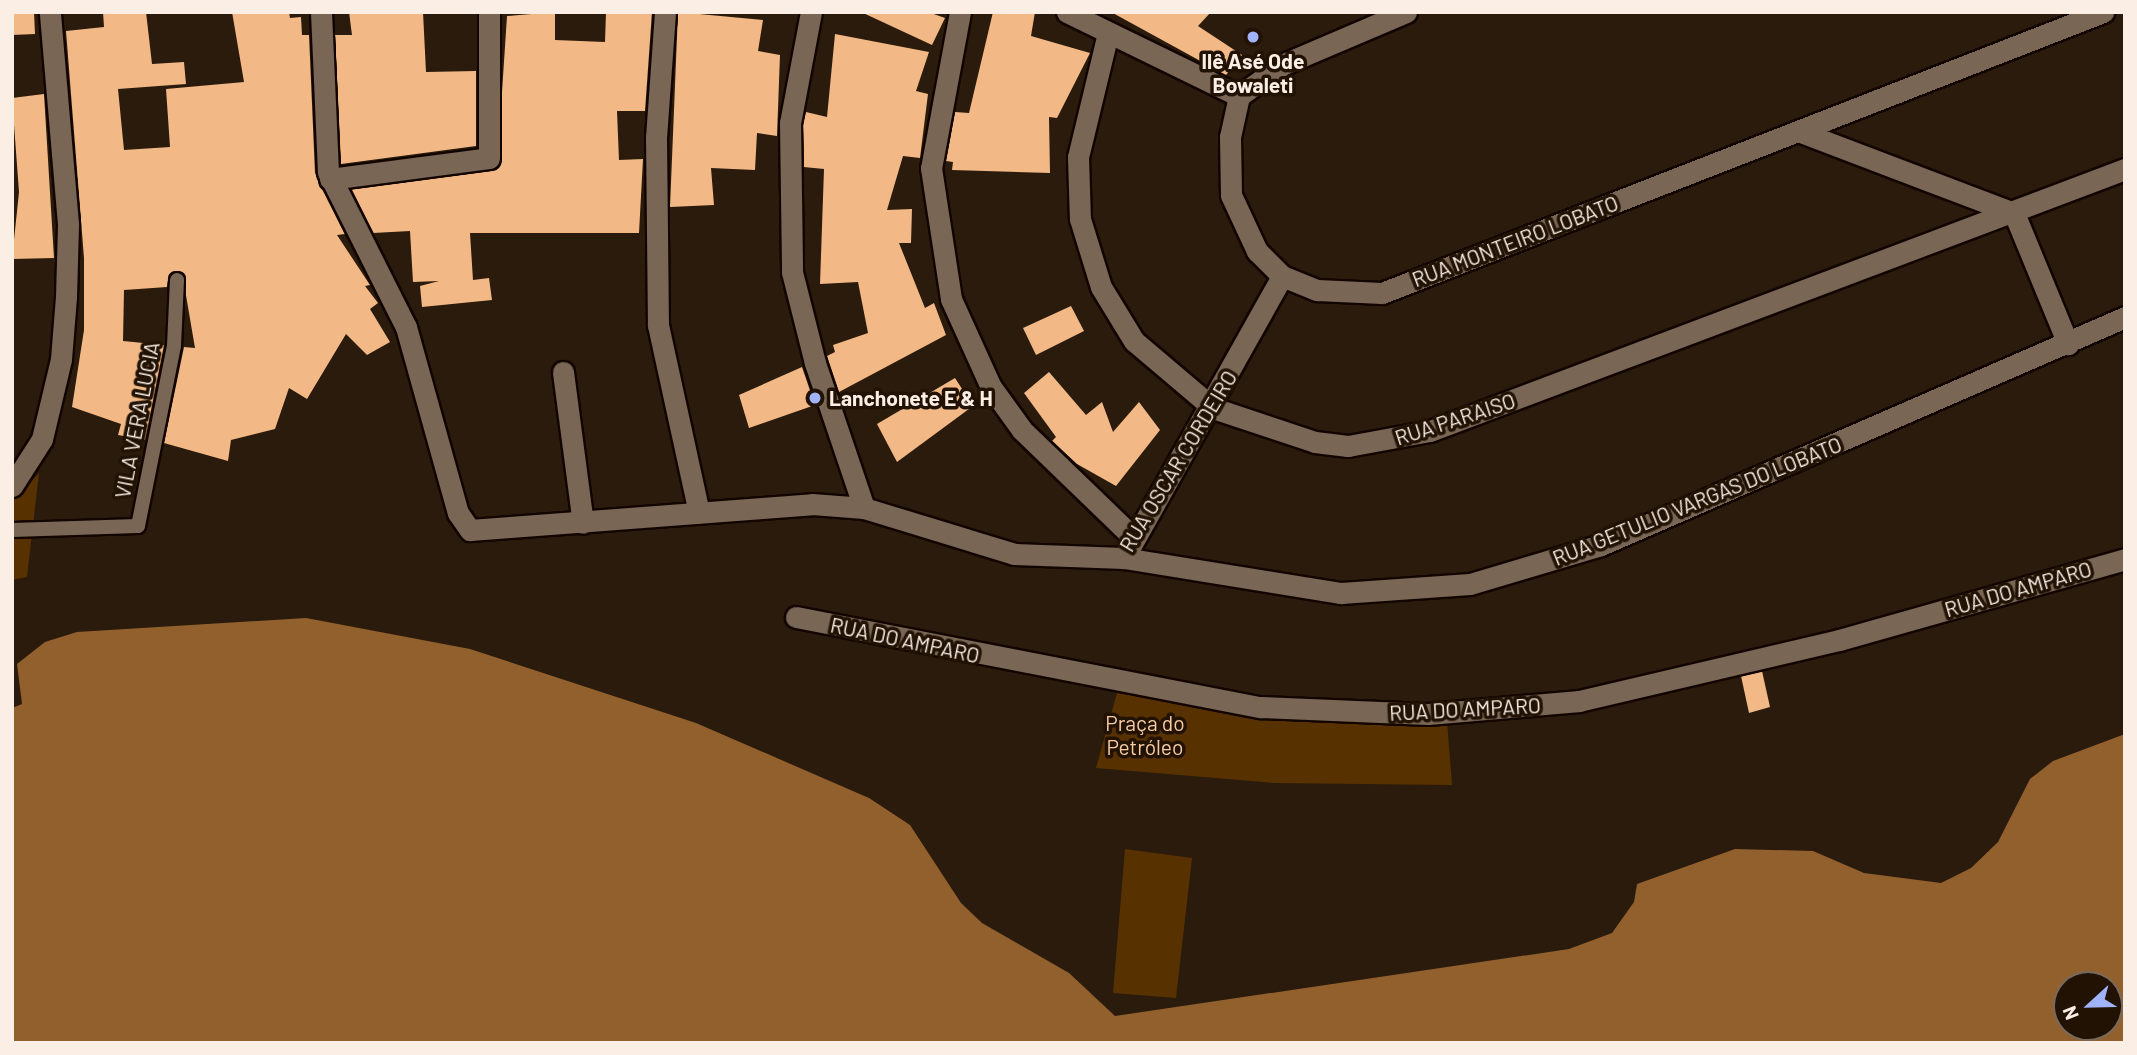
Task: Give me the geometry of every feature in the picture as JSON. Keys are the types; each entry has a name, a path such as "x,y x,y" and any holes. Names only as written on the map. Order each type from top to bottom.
{"street":[{"path":"12,486 42,439 65,310 68,224 50,12"},
{"path":"321,12 330,179 489,158 489,12"},
{"path":"665,12 656,136 658,325 699,513"},
{"path":"811,12 790,123 792,272 815,363 864,508"},
{"path":"960,12 931,168 951,299 992,387 1022,430 1134,538"},
{"path":"1067,12 1239,96 1282,65 1406,12"},
{"name":"RUA MONTEIRO LOBATO","path":"1239,96 1230,137 1231,195 1256,251 1282,276 1317,290 1382,293 2103,12"},
{"name":"RUA PARAISO","path":"1108,33 1078,157 1087,242 1101,287 1134,341 1213,408 1315,442 1348,446 1406,438 2014,213 2125,169"},
{"path":"1798,131 2014,213 2068,344"},
{"name":"RUA OSCAR CORDEIRO","path":"330,179 406,327 465,527 583,523 812,504 864,508 1002,552 1124,558 1213,408 1282,276"},
{"name":"RUA GETULIO VARGAS DO LOBATO","path":"1124,558 1341,593 1470,584 1601,545 2125,317"},
{"path":"563,372 583,523"},
{"name":"RUA DO AMPARO","path":"796,617 1261,707 1428,714 1579,701 1826,643 2125,559"}],"lane":[{"name":"VILA VERA LUCIA","path":"12,530 138,526 174,346 177,280"}],"green space":[{"path":"39,473 27,577 12,580 12,502"},
{"name":"Praça do Petróleo","path":"1117,693 1284,717 1447,721 1452,785 1274,783 1096,768"},
{"path":"1125,849 1192,858 1176,998 1113,993"}],"shaded area":[{"path":"306,618 470,649 696,723 869,798 910,825 961,903 982,923 1069,973 1115,1016 1569,949 1612,933 1634,902 1637,884 1735,849 1813,851 1864,873 1941,883 1971,868 1998,842 2030,779 2053,761 2125,734 2125,1043 12,1043 12,708 22,704 17,664 45,642 77,632"}],"building":[{"path":"12,12 34,12 35,34 12,35"},
{"path":"103,12 146,12 152,64 184,62 186,84 118,89 124,150 170,147 166,89 244,82 232,12 289,12 290,18 301,17 302,35 309,35 315,173 345,234 337,235 370,285 365,286 378,303 370,309 390,342 367,355 346,334 307,399 289,388 275,429 231,440 228,461 164,443 184,347 195,348 182,272 169,274 167,287 124,290 123,341 164,345 145,440 118,435 121,424 72,407 84,330 84,258 66,31 104,27"},
{"path":"349,12 423,12 426,72 476,71 476,146 341,164 335,35 352,35"},
{"path":"555,12 555,40 605,42 606,12 652,12 645,111 617,111 619,160 643,159 639,233 470,233 473,280 489,278 492,300 422,307 420,286 439,281 413,282 410,231 373,233 351,189 497,168 507,16"},
{"path":"678,12 763,20 758,51 780,55 777,136 757,133 755,170 711,168 714,205 670,207"},
{"path":"861,12 928,12 945,18 932,45"},
{"path":"993,12 1035,12 1031,36 1090,53 1057,118 1049,117 1050,173 952,170 953,162 946,161 955,112 969,113"},
{"path":"1111,12 1211,12 1198,26 1242,55 1226,75"},
{"path":"835,34 929,52 916,91 928,94 920,158 903,156 887,210 912,209 911,243 899,243 925,308 934,303 946,335 839,392 827,356 835,352 833,345 868,333 858,282 820,284 824,169 804,167 803,124 806,112 827,117"},
{"path":"44,94 54,258 12,259 19,192 12,98"},
{"path":"1071,306 1084,331 1036,355 1023,328"},
{"path":"802,367 815,405 749,428 739,395"},
{"path":"1049,372 1086,415 1102,402 1113,432 1139,402 1160,430 1116,486 1077,464 1052,441 1056,437 1024,393"},
{"path":"955,378 973,406 897,462 877,424"},
{"path":"1762,671 1770,707 1749,713 1741,676"}],"place":[{"name":"Ilê Asé Ode Bowaleti","path":"1253,37"},
{"name":"Lanchonete E & H","path":"815,398"}]}
